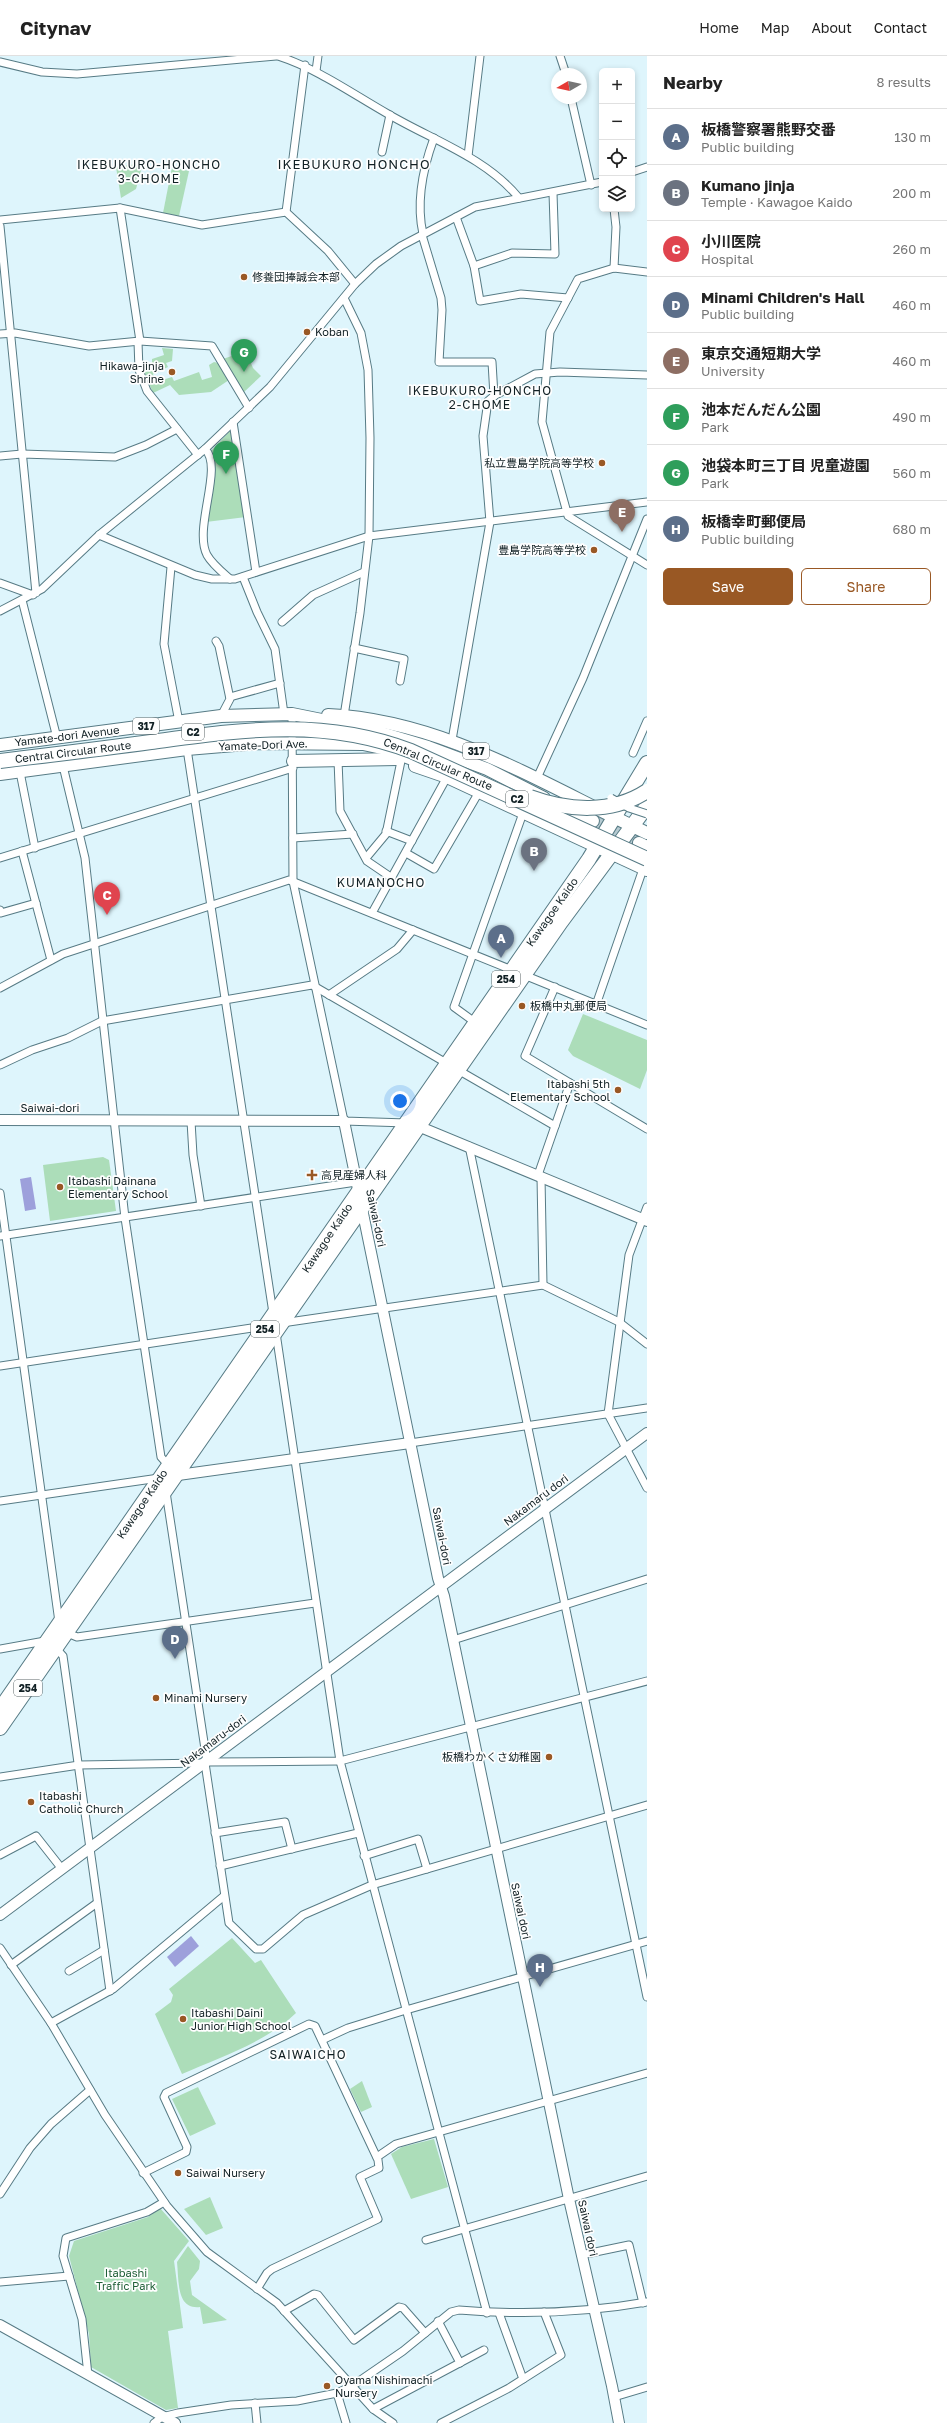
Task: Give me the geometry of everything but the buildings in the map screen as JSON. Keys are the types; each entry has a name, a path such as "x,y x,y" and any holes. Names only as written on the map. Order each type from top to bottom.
{"highway":[{"name":"Central Circular Route","path":"0,757 256,726 316,726 359,732 386,740 646,864"},
{"name":"Central Circular Route","path":"0,761 249,730 316,729 386,740"},
{"path":"386,740 427,752 530,794 562,803 578,805 603,802 626,796 645,776"},
{"path":"386,740 425,753 529,797 561,806 588,808 611,806 628,801 647,791"},
{"name":"Kawagoe Kaido","path":"453,1067 476,1023 523,975 613,818 645,776 647,763"},
{"name":"Kawagoe Kaido","path":"0,1728 63,1628 274,1324 362,1207 413,1124 453,1067 523,975 647,806"},
{"name":"Kawagoe Kaido","path":"274,1324 357,1187 413,1124"},
{"name":"Kawagoe Kaido","path":"0,1709 52,1645"}],"main road":[{"name":"317","path":"288,714 344,716 395,725 452,740 537,778 613,818 647,833"},
{"name":"Yamate-dori Avenue","path":"0,745 221,716 288,714 371,730 428,747 487,769 593,821"},
{"name":"Yamate-Dori Ave.","path":"0,774 188,749 258,743 336,743"},
{"path":"336,743 399,760 447,777 611,854 646,864"},
{"path":"336,743 363,744 386,749 448,772 578,832"},
{"path":"293,765 338,760 399,760"},
{"path":"632,858 646,864"}],"street":[{"path":"0,62 56,74 277,56 305,65 390,115 468,156 510,187 519,198"},
{"path":"316,71 318,56"},
{"path":"468,156 480,56"},
{"path":"560,56 564,68"},
{"path":"286,212 305,65"},
{"path":"572,104 591,185"},
{"path":"382,152 390,115"},
{"path":"434,138 422,190 420,212 422,235 441,298 442,310 439,362 492,362 494,396"},
{"path":"635,171 647,167"},
{"path":"0,610 35,594 99,535 205,449 270,387 355,284 376,264 401,246 475,206 553,193 599,183"},
{"path":"474,266 512,253 555,254 553,193"},
{"path":"0,220 120,208 202,225 286,212"},
{"path":"120,208 139,341 138,364 142,382 155,403 198,455"},
{"path":"286,212 328,251 355,284"},
{"path":"614,212 616,227 614,268"},
{"path":"456,217 474,266 480,302 521,294 568,298"},
{"path":"0,226 35,594"},
{"path":"647,272 614,268 578,279 550,332 542,422 568,516 647,565"},
{"path":"344,298 361,332 368,370 370,438 368,536 344,716"},
{"path":"0,334 10,333 89,346 139,341 212,346 249,408"},
{"path":"452,740 490,522 483,436 488,401 494,396 535,374 647,375"},
{"path":"233,422 256,572"},
{"path":"0,456 22,454 115,457 146,445 177,429"},
{"path":"205,449 210,468 210,490 203,536 205,548 208,556 230,579"},
{"path":"99,535 171,567 204,578 230,579 243,577 368,536 647,502"},
{"path":"537,778 583,678 647,519"},
{"path":"171,567 164,644 179,722"},
{"path":"282,622 313,595 364,572"},
{"path":"243,577 257,612 275,649 280,683 288,714 293,744 293,881 344,1121 413,1124 645,1220"},
{"path":"0,583 35,594"},
{"path":"22,600 57,738"},
{"path":"216,641 219,646 230,697 221,716"},
{"path":"354,648 404,659 400,681"},
{"path":"230,697 280,683"},
{"path":"633,753 647,720"},
{"path":"188,749 227,1000 315,1603 340,1761 364,1856 487,2313"},
{"path":"338,760 340,811 366,858 392,878"},
{"path":"366,858 386,831 399,760"},
{"path":"0,858 196,798 293,765"},
{"path":"63,766 85,858 93,944 125,1218 161,1457 168,1477 185,1621 229,1923 256,1949 263,1949 303,1915 372,1885 647,1805"},
{"path":"20,772 35,848"},
{"path":"372,913 447,777"},
{"path":"406,852 434,869 479,792"},
{"path":"611,798 629,808 647,814"},
{"path":"476,1023 454,1007 523,813"},
{"path":"386,831 412,841"},
{"path":"293,838 352,834"},
{"path":"22,851 51,960"},
{"path":"596,1005 646,864"},
{"path":"0,988 51,960 93,944 283,882 293,881 647,1025"},
{"path":"0,910 1,913 36,903"},
{"path":"329,995 397,949 413,930"},
{"path":"0,1065 32,1050 68,1038 102,1021 312,985 555,1126"},
{"path":"555,987 526,1056 647,1129"},
{"path":"543,1285 540,1176 570,1083"},
{"name":"Saiwai-dori","path":"0,1120 344,1121 441,1587"},
{"path":"190,1120 193,1155 202,1206"},
{"path":"469,1146 564,1606 647,1996"},
{"path":"3,1236 256,1197 357,1187"},
{"path":"0,1193 3,1236 63,1628 77,1637 315,1603"},
{"path":"647,1207 645,1220 629,1255 608,1414 647,1488"},
{"path":"0,1366 543,1285 619,1322 647,1344"},
{"path":"0,1501 294,1460 647,1408"},
{"name":"Nakamaru dori","path":"441,1587 626,1448 647,1434"},
{"path":"453,1640 647,1579"},
{"name":"Saiwai dori","path":"441,1587 569,2199 619,2423"},
{"name":"Nakamaru-dori","path":"0,1915 206,1763 277,1707 326,1674 441,1587"},
{"path":"0,1649 52,1645 64,1656 110,1991"},
{"path":"0,1777 79,1765 340,1761 647,1681"},
{"path":"215,1833 285,1822 292,1849"},
{"path":"220,1866 358,1833"},
{"path":"0,1856 36,1836 62,1869"},
{"path":"364,1856 418,1839 427,1868"},
{"path":"50,2023 110,1991 224,1896"},
{"path":"11,1965 97,1903"},
{"path":"322,2040 348,2028 406,2010 647,1941"},
{"path":"0,1948 50,2023 90,2090 143,2173 164,2202 207,2252 284,2311 373,2409 393,2423"},
{"path":"69,1971 104,1950"},
{"path":"143,2173 186,2152 187,2147 164,2097 166,2093 309,2024 315,2026 376,2157 379,2168 360,2177 378,2219 277,2266 267,2273 256,2289"},
{"path":"376,2157 396,2144 647,2073"},
{"path":"0,2194 30,2148 51,2124 90,2090"},
{"path":"426,2240 647,2176"},
{"path":"88,2376 82,2319 62,2256 66,2238 147,2212 164,2202"},
{"path":"154,2423 162,2417 255,2403 297,2400 337,2393 352,2386 425,2333 450,2312 458,2310 499,2313 593,2310 645,2302 629,2245 581,2255"},
{"path":"0,2282 69,2276"},
{"path":"284,2311 314,2294 318,2295 354,2340 399,2307 403,2308 425,2333"},
{"path":"441,2423 523,2379 561,2355 544,2312"},
{"path":"499,2313 523,2379"},
{"path":"438,2321 460,2363"},
{"path":"0,2325 88,2376 175,2423"},
{"path":"373,2409 400,2393 408,2392 484,2350"},
{"path":"614,2397 647,2387"},
{"path":"337,2393 346,2423"},
{"path":"255,2403 257,2423"}],"green space":[{"path":"143,163 136,189 121,198 116,167"},
{"path":"172,167 189,171 179,216 163,213"},
{"path":"162,348 173,349 172,361 166,363 168,367 153,374 156,382 172,377 174,381 199,372 202,380 212,377 209,365 214,362 218,363 229,380 211,392 179,395 170,385 153,393 142,367 152,366 152,359 164,355"},
{"path":"246,351 253,368 261,376 243,393 223,359"},
{"path":"232,429 246,517 206,522 210,452"},
{"path":"583,1014 647,1040 647,1070 640,1089 573,1056 568,1050"},
{"path":"103,1157 109,1160 116,1211 50,1221 43,1165"},
{"path":"232,1938 255,1963 261,1960 296,2013 284,2024 256,2041 182,2074 155,2014 171,2002 173,1995 169,1989"},
{"path":"362,2081 372,2107 361,2112 350,2089"},
{"path":"198,2087 216,2124 190,2136 172,2099"},
{"path":"434,2139 448,2187 411,2199 391,2154 402,2147"},
{"path":"210,2197 223,2228 206,2235 184,2209"},
{"name":"Itabashi Traffic Park","path":"160,2208 189,2241 174,2261 183,2328 168,2331 178,2408 166,2410 91,2367 89,2334 69,2256 74,2241 148,2217"},
{"path":"188,2246 200,2261 199,2269 190,2281 192,2295 227,2320 203,2324 200,2307 192,2307 183,2299 180,2292 177,2262"}],"water":[{"path":"31,1177 36,1209 25,1211 20,1179"},
{"path":"191,1936 199,1946 175,1967 167,1957"}],"tunnel":[{"path":"593,821 639,843"}],"place":[{"name":"修養団捧誠会本部","path":"244,277"},
{"name":"Koban","path":"307,332"},
{"name":"Hikawa-jinja Shrine","path":"172,372"},
{"name":"池袋本町三丁目 児童遊園","path":"244,372"},
{"name":"私立豊島学院高等学校","path":"602,463"},
{"name":"池本だんだん公園","path":"226,474"},
{"name":"東京交通短期大学","path":"622,532"},
{"name":"豊島学院高等学校","path":"594,550"},
{"name":"Kumano jinja","path":"534,871"},
{"name":"小川医院","path":"107,915"},
{"name":"板橋警察署熊野交番","path":"501,958"},
{"name":"板橋中丸郵便局","path":"522,1006"},
{"name":"Itabashi 5th Elementary School","path":"618,1090"},
{"name":"高見産婦人科","path":"312,1175"},
{"name":"Itabashi Dainana Elementary School","path":"60,1187"},
{"name":"Minami Children's Hall","path":"175,1659"},
{"name":"Minami Nursery","path":"156,1698"},
{"name":"板橋わかくさ幼稚園","path":"549,1757"},
{"name":"Itabashi Catholic Church","path":"31,1802"},
{"name":"板橋幸町郵便局","path":"540,1987"},
{"name":"Itabashi Daini Junior High School","path":"183,2019"},
{"name":"Saiwai Nursery","path":"178,2173"},
{"name":"Oyama Nishimachi Nursery","path":"327,2386"}],"district":[{"name":"IKEBUKURO HONCHO","path":"354,164"},
{"name":"IKEBUKURO-HONCHO 3-CHOME","path":"149,172"},
{"name":"IKEBUKURO-HONCHO 2-CHOME","path":"480,398"},
{"name":"KUMANOCHO","path":"381,883"},
{"name":"SAIWAICHO","path":"308,2055"}]}
